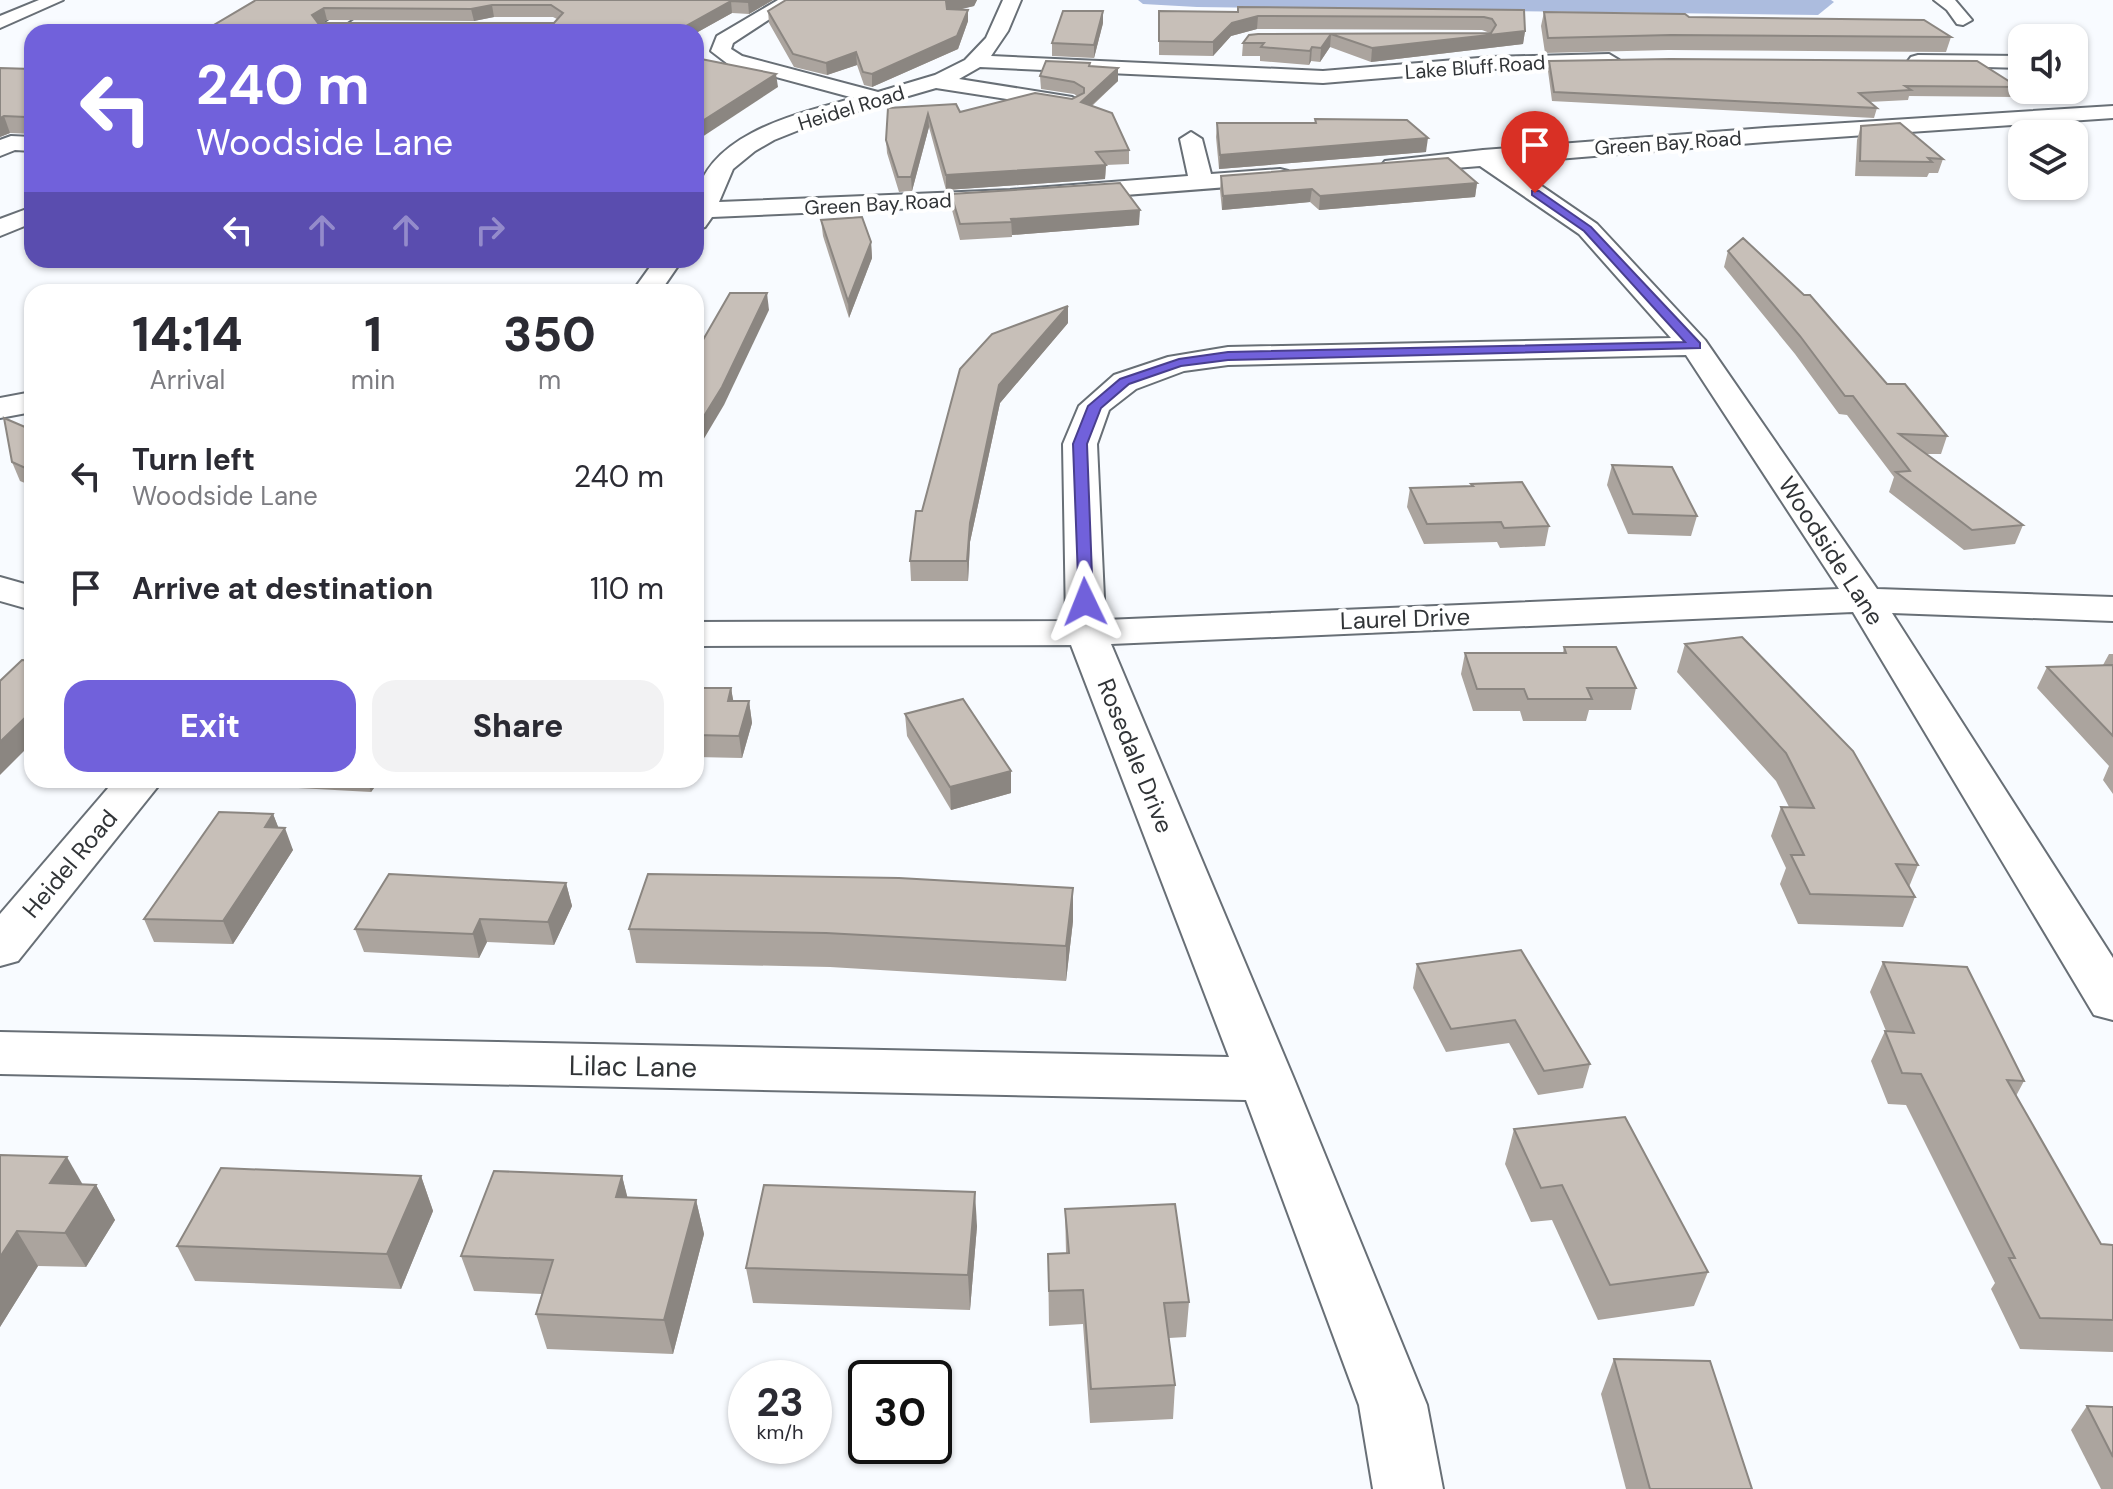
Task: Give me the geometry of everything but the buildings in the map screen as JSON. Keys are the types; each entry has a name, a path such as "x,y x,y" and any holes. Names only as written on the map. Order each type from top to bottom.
{"street":[{"path":"0,6 14,0"},
{"path":"333,24 370,0"},
{"path":"790,0 724,40 721,51 735,60 878,98"},
{"name":"Heidel Road","path":"704,202 716,173 753,143 806,120 933,81 977,61 1001,29 1012,0"},
{"path":"1943,0 1953,6 1963,20"},
{"path":"0,6 45,4"},
{"path":"0,23 45,4"},
{"path":"1482,39 1491,52 1491,63"},
{"name":"Lake Bluff Road","path":"977,61 1323,77 1491,63 1626,60 1616,45 1537,43"},
{"path":"1213,71 1231,52"},
{"path":"705,63 735,60"},
{"path":"1896,61 2008,62"},
{"path":"933,81 1072,103"},
{"path":"2088,94 2113,110"},
{"name":"Green Bay Road","path":"1377,167 2113,110"},
{"path":"736,154 706,153 758,119"},
{"path":"1191,139 1198,173 1204,182"},
{"path":"0,149 11,143 24,144"},
{"name":"Woodside Lane","path":"1483,157 1588,229 1695,346 1865,600 2113,1001"},
{"name":"Green Bay Road","path":"704,214 1010,197 1301,174"},
{"path":"0,202 24,202"},
{"path":"0,228 24,218"},
{"name":"Rosedale Drive","path":"1408,1489 1393,1405 1266,1079 1086,633 1080,444 1095,406 1125,382 1179,363 1228,356 1695,346"},
{"path":"0,408 24,404"},
{"path":"0,589 24,596"},
{"name":"Laurel Drive","path":"704,634 1086,633 1865,600 2113,609"},
{"name":"Heidel Road","path":"0,948 133,788"},
{"name":"Lilac Lane","path":"0,1053 1266,1079"}],"water":[{"path":"1138,0 1834,2 1818,15 1197,7 1143,4"}],"route":[{"path":"1085,602 1080,444 1095,406 1125,382 1179,363 1228,356 1695,346 1588,229 1535,193"}]}
